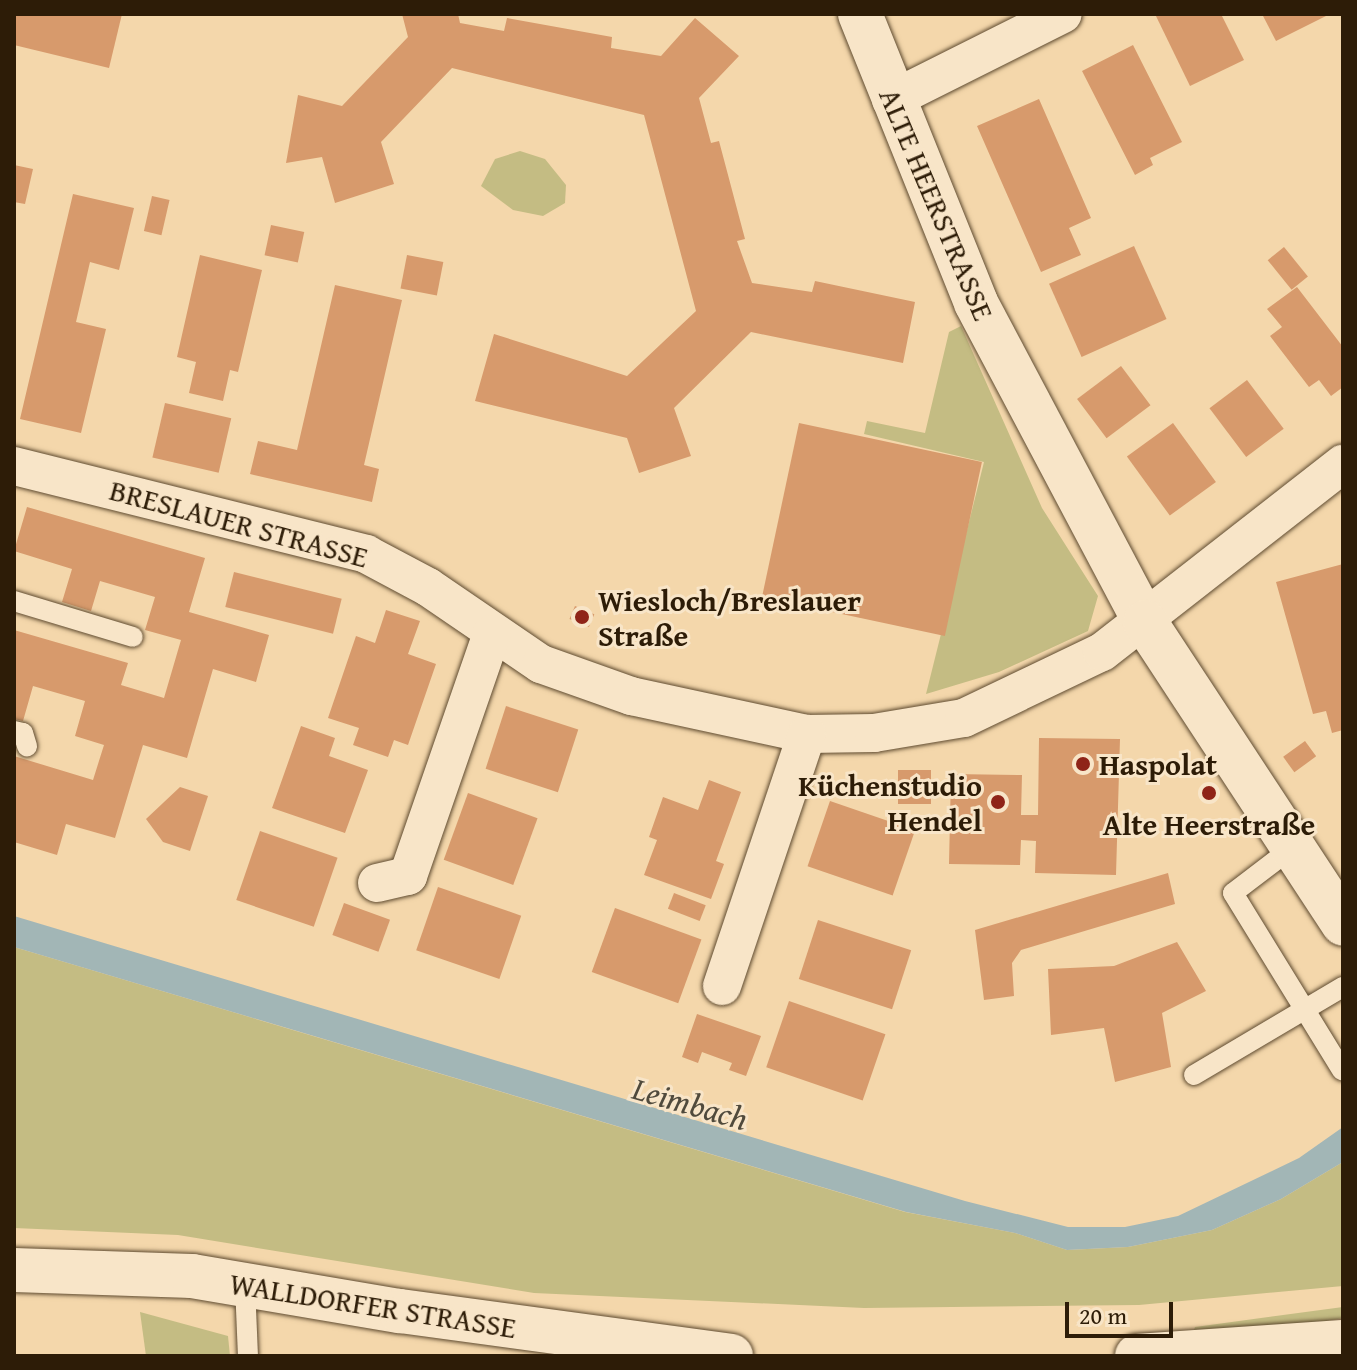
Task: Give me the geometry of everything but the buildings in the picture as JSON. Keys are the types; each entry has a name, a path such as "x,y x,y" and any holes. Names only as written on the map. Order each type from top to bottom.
{"street":[{"name":"ALTE HEERSTRASSE","path":"860,14 891,100 976,303 1145,622 1343,924"},
{"path":"891,100 1063,14"},
{"name":"BRESLAUER STRASSE","path":"14,466 366,554 428,587 492,634 541,664 631,696 807,734 874,733 964,718 1102,652 1145,622 1343,464"},
{"path":"377,883 408,876 492,634"},
{"path":"722,986 807,734"},
{"name":"WALLDORFER STRASSE","path":"14,1270 192,1276 702,1354"},
{"path":"1137,1356 1343,1342"}],"lane":[{"path":"14,601 133,637"},
{"path":"1292,848 1233,893 1342,1070"},
{"path":"1194,1075 1343,987"},
{"path":"245,1285 248,1356"}],"shaded area":[{"path":"520,151 545,159 566,185 565,203 543,216 513,210 481,186 495,159"},
{"path":"961,326 1042,508 1098,596 1088,631 999,672 926,694 984,462 864,434 867,421 925,433 949,332"},
{"path":"14,916 965,1201 1068,1227 1125,1227 1178,1216 1299,1158 1343,1127 1343,1162 1281,1199 1212,1230 1128,1247 1067,1250 1015,1233 906,1212 14,947"},
{"path":"14,947 905,1212 1015,1233 1067,1250 1128,1247 1212,1230 1281,1199 1343,1162 1343,1286 1139,1305 864,1308 534,1293 178,1235 14,1228"},
{"path":"1343,1307 1343,1318 1307,1325 1193,1333 1195,1327"},
{"path":"140,1312 228,1336 230,1356 146,1356"}],"place":[{"name":"Wiesloch/Breslauer Straße","path":"582,617"},
{"name":"Haspolat","path":"1083,764"},
{"name":"Alte Heerstraße","path":"1209,793"},
{"name":"Küchenstudio Hendel","path":"998,802"}],"water label":[{"name":"Leimbach","path":"690,1104"}]}
